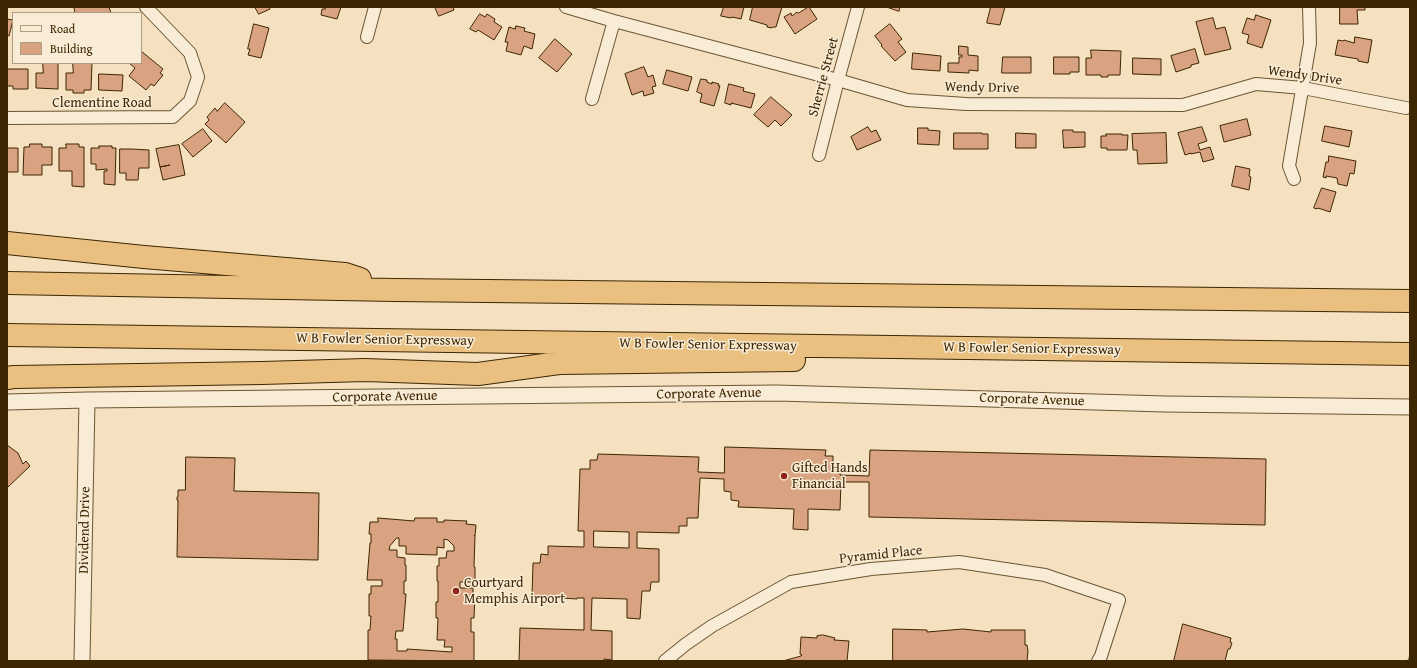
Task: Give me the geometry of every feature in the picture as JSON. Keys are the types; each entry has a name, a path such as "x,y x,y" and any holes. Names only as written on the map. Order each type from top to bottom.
{"highway":[{"path":"7,243 144,257 345,274 395,290"},
{"path":"7,284 1410,302"},
{"name":"W B Fowler Senior Expressway","path":"7,335 1410,354"},
{"path":"11,377 365,370 478,374 559,363 787,361 926,348"}],"street":[{"name":"Clementine Road","path":"7,118 173,117 190,101 198,77 190,53 146,7"},
{"path":"367,37 375,7"},
{"name":"Wendy Drive","path":"566,7 907,100 966,104 1184,105 1256,84 1303,88 1406,108"},
{"name":"Sherrie Street","path":"819,155 858,7"},
{"path":"1294,178 1289,166 1310,43 1309,7"},
{"path":"592,99 614,21"},
{"name":"Corporate Avenue","path":"7,402 777,393 1165,404 1410,407"},
{"name":"Dividend Drive","path":"82,661 87,400"},
{"name":"Pyramid Place","path":"665,661 712,626 791,582 871,569 959,562 1045,575 1119,600 1098,661"}],"building":[{"path":"109,7 111,12 75,12 74,8"},
{"path":"255,7 269,7 270,9 259,14"},
{"path":"325,7 341,7 337,19 321,15 322,9 325,9"},
{"path":"435,7 453,7 454,10 439,16"},
{"path":"724,7 744,7 741,19 721,16"},
{"path":"753,7 782,7 776,27 767,27 767,25 750,20"},
{"path":"809,7 817,19 795,34 784,17 791,13 792,16"},
{"path":"887,7 900,7 899,11"},
{"path":"991,7 1005,7 1000,25 987,23"},
{"path":"1340,7 1365,7 1365,10 1357,10 1358,24 1340,24"},
{"path":"480,14 485,17 487,14 495,19 494,22 502,27 494,40 478,30 476,32 470,29"},
{"path":"1256,15 1271,20 1262,48 1247,43 1249,35 1242,33 1247,18 1254,20"},
{"path":"1213,18 1216,29 1225,27 1231,49 1205,55 1196,22"},
{"path":"7,19 12,20 12,24 9,36 7,35"},
{"path":"254,24 269,28 261,58 248,55"},
{"path":"890,24 902,39 898,42 906,52 895,61 881,46 882,45 875,36"},
{"path":"516,26 525,28 524,31 535,34 532,49 524,46 521,55 506,51 508,42 505,42 509,27 515,29"},
{"path":"1355,37 1372,40 1368,63 1358,61 1358,59 1335,55 1338,40 1354,43"},
{"path":"555,39 572,54 557,72 539,58"},
{"path":"959,46 968,47 968,55 978,56 978,71 969,70 969,73 948,72 948,63 959,63 959,57 962,57 962,55 959,55"},
{"path":"1195,49 1199,63 1176,72 1171,56"},
{"path":"1091,50 1121,51 1120,75 1108,75 1108,77 1101,77 1101,75 1086,75 1086,58 1091,58"},
{"path":"142,52 163,69 160,73 163,75 154,86 151,84 146,90 129,76 135,68 130,64 142,64"},
{"path":"913,53 941,56 940,71 912,69"},
{"path":"1003,57 1031,57 1031,73 1002,73"},
{"path":"1054,57 1079,57 1079,72 1070,72 1070,74 1054,74"},
{"path":"1133,58 1161,59 1161,75 1133,74"},
{"path":"43,64 58,64 58,89 36,88 36,73 43,73"},
{"path":"73,64 92,64 91,90 84,90 84,93 73,93 73,90 66,90 66,73 73,73"},
{"path":"644,67 648,77 653,75 656,86 652,87 654,93 644,96 643,91 632,95 625,74"},
{"path":"7,69 28,69 28,89 13,89 13,86 7,86"},
{"path":"667,70 692,77 688,91 663,84"},
{"path":"99,74 123,75 122,91 99,90"},
{"path":"701,79 707,80 707,82 712,84 712,82 719,84 718,86 720,86 714,106 700,102 702,94 697,92"},
{"path":"729,84 744,88 743,91 755,94 751,108 725,103"},
{"path":"771,97 792,115 781,126 775,120 768,127 754,115"},
{"path":"225,103 245,122 226,143 205,124 209,120 207,117 215,108 217,111"},
{"path":"1247,119 1251,135 1224,142 1220,126"},
{"path":"1325,126 1352,131 1349,147 1322,141"},
{"path":"868,127 871,132 876,130 881,140 857,150 851,137"},
{"path":"1202,127 1207,141 1198,144 1200,150 1210,147 1214,159 1203,162 1200,152 1185,155 1178,133"},
{"path":"918,128 928,128 928,130 940,131 939,145 918,144"},
{"path":"203,129 212,141 193,157 182,144"},
{"path":"1063,130 1085,132 1085,147 1064,148"},
{"path":"954,133 988,134 988,149 954,149"},
{"path":"1016,133 1036,134 1036,148 1016,148"},
{"path":"1166,133 1167,163 1138,164 1137,150 1133,150 1132,134"},
{"path":"1106,134 1128,135 1127,150 1107,150 1107,148 1101,148 1101,136 1106,136"},
{"path":"30,144 42,144 42,147 52,147 52,165 42,165 42,175 23,175 24,147 29,147"},
{"path":"66,144 79,144 79,147 84,147 84,187 72,186 72,171 59,171 59,148 66,148"},
{"path":"179,145 185,175 163,180 156,149"},
{"path":"99,146 112,146 112,148 116,148 115,185 104,184 104,171 107,171 107,169 96,170 96,164 91,164 91,148 99,148"},
{"path":"7,148 18,148 18,172 7,172"},
{"path":"120,149 149,150 149,168 139,168 138,180 126,180 126,173 120,173"},
{"path":"1329,156 1356,161 1354,174 1350,173 1347,186 1338,184 1337,178 1326,176 1326,178 1323,177 1326,162 1328,162"},
{"path":"1236,166 1250,169 1249,176 1251,177 1249,190 1232,186"},
{"path":"1322,188 1336,192 1330,212 1314,208"},
{"path":"7,445 18,453 23,464 26,461 30,466 7,488"},
{"path":"725,447 826,450 825,456 833,456 833,464 840,465 840,475 869,476 870,450 1266,459 1265,525 869,517 869,482 841,482 840,510 808,509 808,530 793,529 794,509 738,507 739,501 731,500 731,492 724,491 724,479 700,478 698,518 687,518 687,526 679,526 679,533 637,532 637,548 659,549 659,582 651,582 650,591 642,591 640,619 627,618 627,599 592,598 591,630 612,631 612,660 519,661 520,628 584,630 584,598 577,599 532,596 533,563 540,563 541,554 548,555 548,546 584,547 584,531 578,531 580,469 590,469 590,460 597,460 598,454 699,457 698,472 724,473","holes":["594,531 629,532 629,548 594,547"]},
{"path":"186,457 235,458 234,491 319,493 318,560 177,557 177,497 178,490 185,490"},
{"name":"Courtyard Memphis Airport","path":"378,518 414,521 415,518 437,518 437,522 444,522 444,520 467,521 466,524 476,525 474,567 475,582 460,582 460,588 473,588 473,596 475,596 474,618 471,618 471,632 474,632 474,661 368,660 368,630 370,630 371,616 369,616 369,594 371,594 371,586 382,586 382,580 367,580 371,543 371,534 369,534 370,522 378,522","holes":["397,538 399,538 399,546 406,546 406,554 437,555 437,547 444,548 444,539 448,540 454,546 454,551 447,551 446,558 439,558 439,566 437,566 438,602 436,602 436,618 438,618 437,640 445,640 444,647 452,647 452,652 407,649 407,651 397,651 397,639 395,639 396,631 403,631 406,594 404,594 406,565 405,558 397,557 397,550 389,550 390,546"]},
{"path":"1183,624 1231,638 1230,642 1232,643 1230,649 1228,649 1225,661 1174,661"},
{"path":"893,629 927,630 927,632 963,629 991,632 991,630 1025,630 1025,645 1027,645 1028,651 1027,661 893,661"},
{"path":"823,635 835,638 834,640 849,641 847,661 783,661 802,655 800,654 801,637 817,638 817,636"}],"place":[{"name":"Gifted Hands Financial","path":"784,476"},
{"name":"Courtyard Memphis Airport","path":"456,591"}]}
